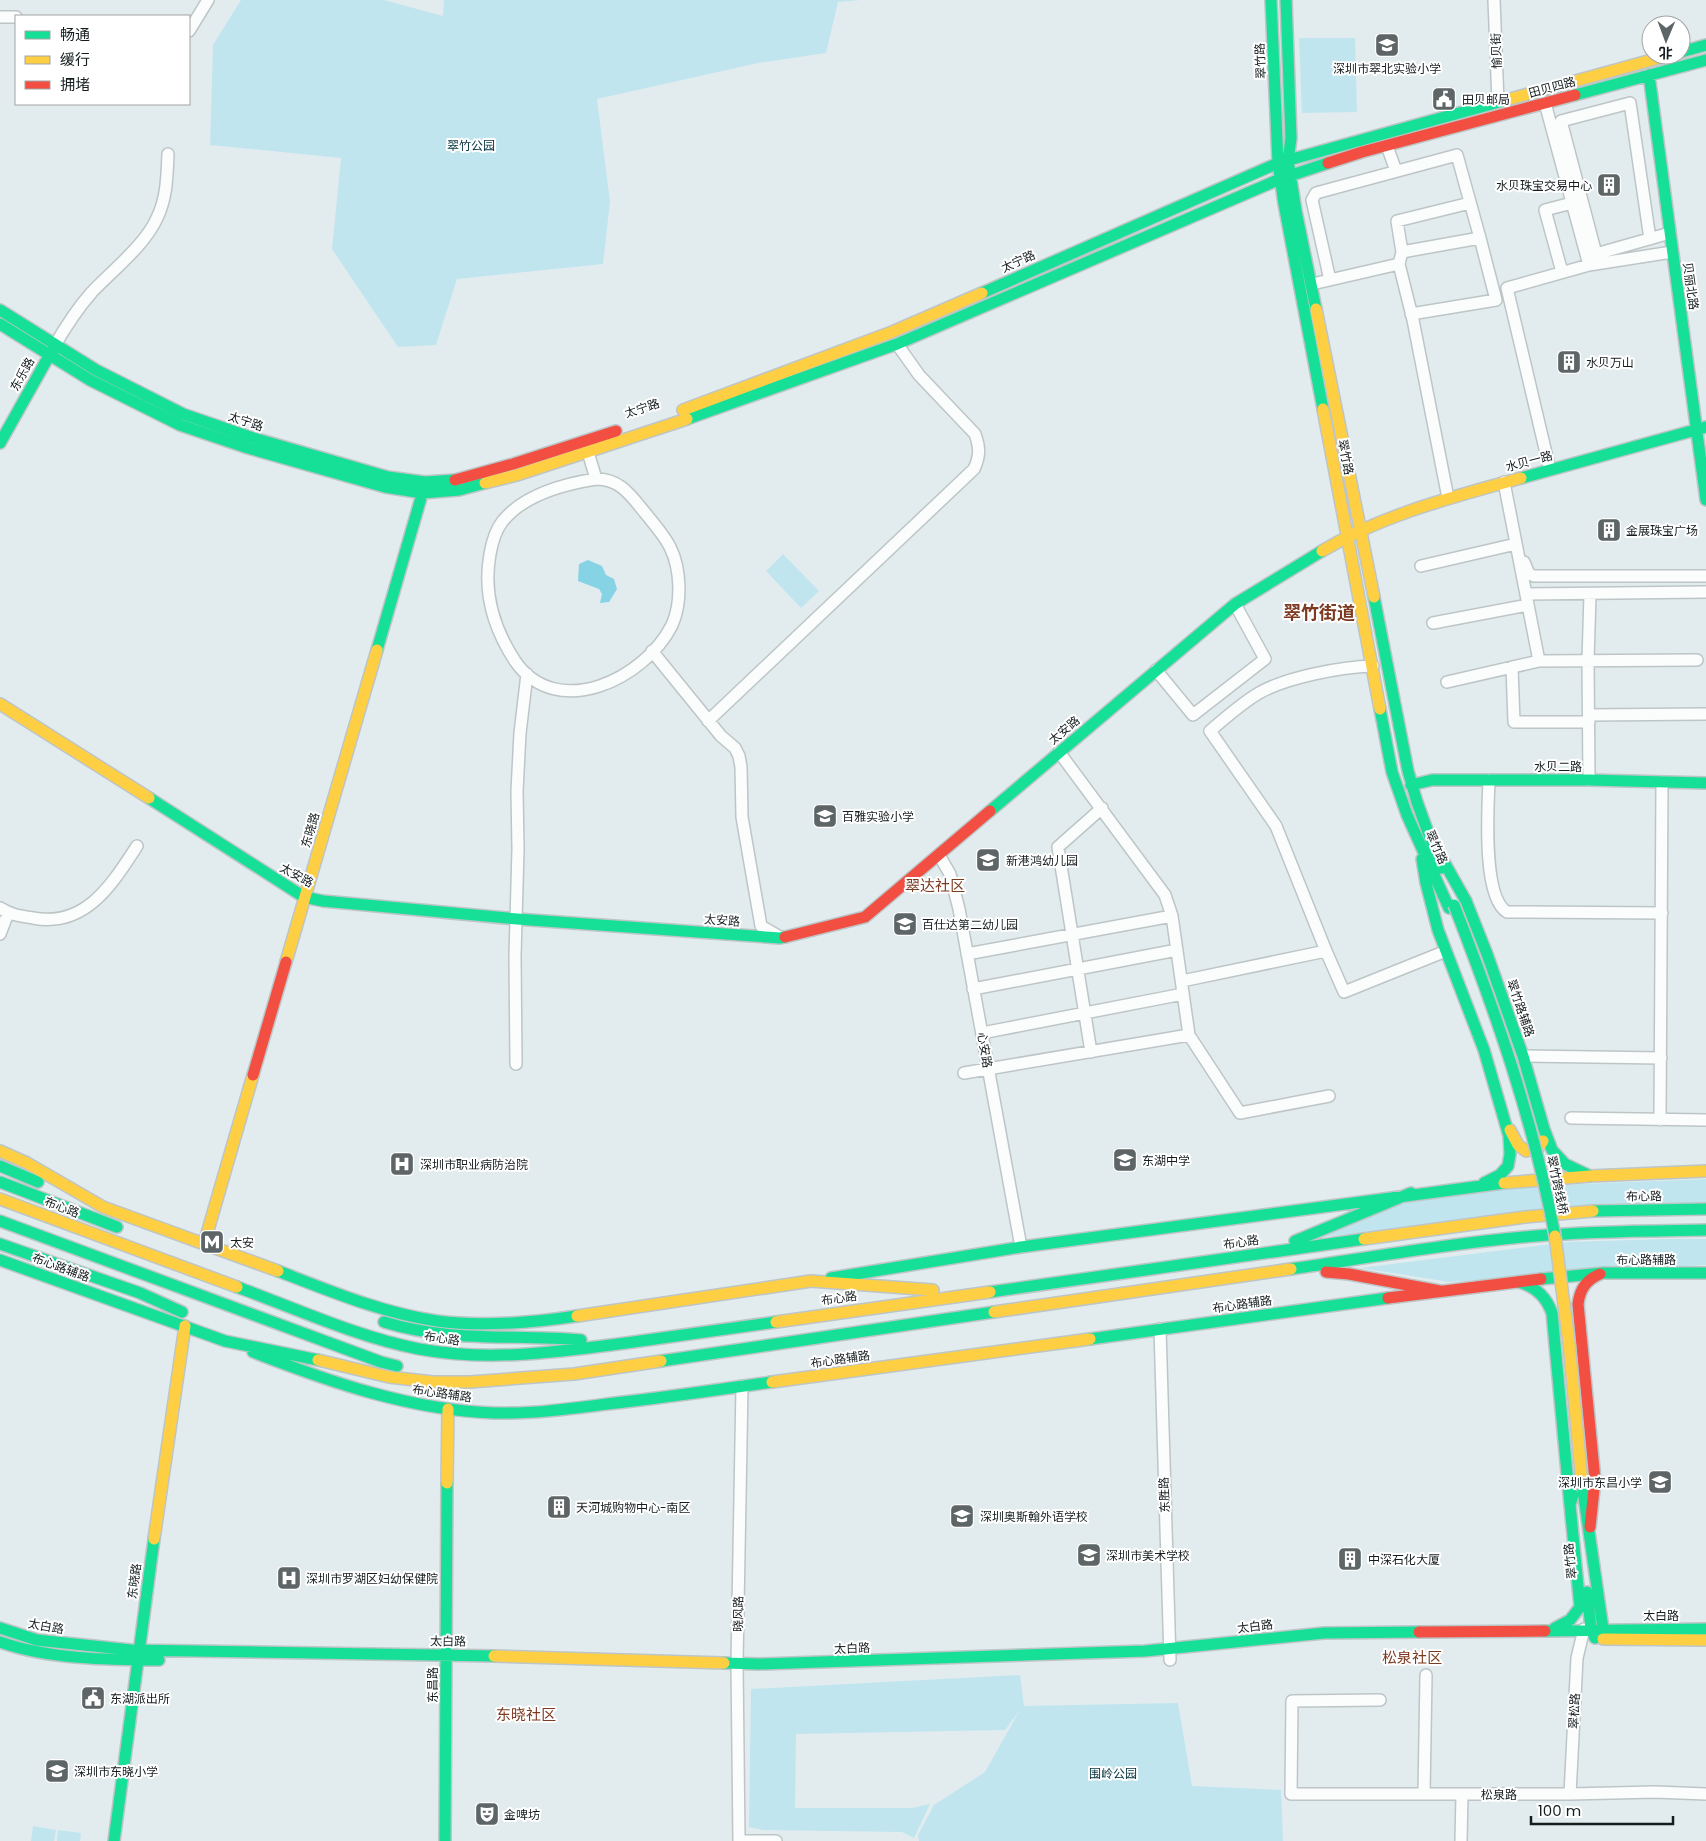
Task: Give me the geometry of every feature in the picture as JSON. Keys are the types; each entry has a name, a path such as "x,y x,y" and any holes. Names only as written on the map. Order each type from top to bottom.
{"main road":[{"name":"翠竹路","path":"1272,0 1283,162 1347,537 1392,772 1399,794 1426,842"},
{"name":"翠竹路","path":"1283,162 1291,138 1286,0"},
{"path":"1691,50 1706,46"},
{"name":"田贝四路","path":"1286,177 1362,152 1706,60"},
{"name":"田贝四路","path":"1283,162 1641,63"},
{"name":"贝丽北路","path":"1649,75 1672,252 1701,429 1706,500"},
{"path":"1359,140 1362,152"},
{"name":"太宁路","path":"424,488 513,464 683,410 875,338 1283,162"},
{"name":"翠竹路","path":"1286,177 1296,211 1312,284 1411,785 1426,842 1451,907"},
{"name":"太宁路","path":"0,310 90,380 180,425 324,471 385,487 424,488 439,492 516,475 588,452 897,344 1286,177"},
{"name":"太宁路","path":"0,324 52,350"},
{"name":"东乐路","path":"0,443 52,350"},
{"name":"水贝一路","path":"1362,530 1383,520 1448,498 1701,429"},
{"name":"东晓路","path":"204,1244 424,488"},
{"name":"太安路","path":"0,704 304,897 323,901 517,919 780,938 865,918 1235,604 1347,537 1362,530"},
{"name":"水贝二路","path":"1411,785 1432,780 1590,780 1706,783"},
{"path":"1426,842 1424,880 1446,951 1483,1046 1506,1124 1509,1164 1504,1174 1480,1185"},
{"name":"翠竹路辅路","path":"1426,842 1466,901 1523,1056 1544,1129 1554,1154 1562,1162 1590,1176"},
{"name":"翠竹跨线桥","path":"1451,907 1502,1049 1521,1116 1540,1195 1556,1286 1579,1483"},
{"path":"1506,1124 1518,1145 1526,1151 1534,1150 1541,1146 1544,1139 1544,1129"},
{"path":"0,1151 19,1158 84,1198 103,1207 372,1306 411,1316 452,1322 494,1324 549,1320 1021,1248 1411,1193 1590,1176 1706,1172"},
{"path":"0,1166 38,1182 71,1204 106,1223"},
{"path":"6,1184 124,1229"},
{"path":"1267,1252 1411,1193"},
{"name":"布心路","path":"0,1199 352,1331 398,1345 452,1355 492,1356 538,1354 628,1342 1550,1214 1609,1210 1706,1209"},
{"path":"0,1221 381,1362 447,1376 506,1379"},
{"path":"0,1244 140,1293 183,1313 225,1341 288,1353 389,1377 413,1380 470,1382 574,1374 1282,1270 1535,1236 1618,1231 1706,1230"},
{"name":"布心路辅路","path":"0,1260 186,1326 290,1367 339,1383 394,1399 448,1409 492,1413 530,1413 742,1386 1513,1281 1603,1273 1706,1273"},
{"path":"1282,1270 1349,1274 1440,1291"},
{"path":"1590,1527 1595,1480 1578,1304 1581,1290 1585,1283 1594,1276 1603,1273"},
{"path":"811,1281 973,1293"},
{"path":"1513,1281 1524,1283 1538,1291 1548,1303 1552,1313"},
{"path":"308,1295 413,1331 450,1337 544,1337 628,1342"},
{"path":"1570,1505 1552,1313 1553,1301 1560,1296 1573,1296 1578,1304"},
{"name":"东晓路","path":"114,1841 138,1655 186,1326"},
{"name":"东昌路","path":"445,1841 448,1409"},
{"name":"翠竹路","path":"1548,1630 1565,1624 1576,1614 1580,1607 1570,1505 1579,1483"},
{"name":"翠竹路","path":"1579,1483 1590,1527 1603,1629"},
{"name":"翠竹路","path":"1579,1483 1588,1634"},
{"name":"太白路","path":"0,1628 37,1640 138,1655"},
{"path":"1588,1634 1603,1629"},
{"name":"太白路","path":"1603,1629 1706,1629"},
{"name":"太白路","path":"1170,1654 1315,1633 1548,1630 1706,1640"},
{"name":"太白路","path":"0,1642 39,1653 446,1659 480,1664 737,1669 796,1663 1170,1654 1310,1642 1588,1634"}],"street":[{"path":"190,29 208,0"},
{"name":"愉贝街","path":"1494,0 1498,102"},
{"path":"0,17 15,17"},
{"path":"1545,103 1589,265"},
{"path":"1650,239 1630,103 1561,121 1596,254 1650,239 1670,233"},
{"path":"1386,146 1396,172"},
{"path":"52,350 71,317 90,294 141,242 157,219 166,188 168,154"},
{"path":"1330,280 1312,200 1316,193 1457,155 1496,300 1411,314"},
{"path":"1562,272 1545,210 1572,202"},
{"path":"1448,498 1399,264 1402,252 1396,221 1470,203"},
{"path":"1402,252 1480,238"},
{"path":"1550,470 1507,288 1589,265 1672,252"},
{"path":"1312,284 1399,264"},
{"path":"708,721 974,469 979,458 979,445 975,434 919,375 897,344"},
{"path":"588,452 596,478"},
{"path":"596,478 608,479 619,484 648,516 670,548 676,568 678,587 676,614 663,639 652,651 632,669 618,678 601,685 569,691 553,690 537,683 521,669 505,646 493,616 488,594 488,567 492,541 502,523 516,509 538,496 574,483 596,478"},
{"path":"1507,481 1516,544 1539,661"},
{"path":"1507,481 1528,574 1534,576 1706,576"},
{"path":"1421,566 1516,544"},
{"path":"1434,623 1527,599 1590,594 1706,592"},
{"path":"1590,594 1588,660 1590,780"},
{"path":"1156,670 1193,715 1265,659 1235,604"},
{"path":"652,651 708,721 735,748 739,756 742,817 761,926 780,938"},
{"path":"1447,682 1539,661 1698,660"},
{"path":"1373,666 1319,673 1282,683 1260,692 1210,731 1276,826 1344,992 1446,951"},
{"path":"1512,667 1514,722 1706,714"},
{"path":"516,1064 517,791 520,733 527,674"},
{"path":"1060,752 1160,886 1169,904 1189,1035 1240,1113 1329,1096"},
{"path":"1489,780 1490,869 1493,889 1501,908 1507,912 1662,913"},
{"path":"1660,1120 1662,782"},
{"path":"1092,1052 1058,847 1102,808"},
{"path":"0,934 4,911 45,920 72,916 96,902 117,877 137,846"},
{"name":"心安路","path":"939,855 948,868 953,883 1021,1248"},
{"path":"967,954 1172,916"},
{"path":"973,989 1177,950"},
{"path":"1182,981 1326,951"},
{"path":"982,1033 1183,994"},
{"path":"964,1073 1189,1035"},
{"path":"1523,1056 1661,1058"},
{"path":"1572,1118 1706,1120"},
{"name":"东胜路","path":"1160,1330 1170,1654"},
{"name":"晓风路","path":"739,1841 737,1669 742,1386"},
{"name":"翠松路","path":"1570,1794 1577,1658 1588,1634"},
{"path":"1424,1794 1426,1674"},
{"name":"松泉路","path":"1380,1700 1292,1701 1292,1794 1570,1794 1655,1792 1706,1794"},
{"path":"1461,1841 1462,1794"},
{"path":"739,1841 776,1841"}],"green space":[{"name":"翠竹公园","path":"241,0 384,0 443,16 444,0 861,0 838,2 826,53 758,63 597,99 610,202 603,264 457,279 436,345 398,347 332,249 341,158 210,145 213,45"},
{"path":"1299,38 1355,38 1357,112 1302,113"},
{"path":"783,554 819,591 801,608 766,571"},
{"path":"1706,1179 1706,1202 1318,1237 1416,1196 1482,1188"},
{"path":"1706,1239 1706,1265 1450,1282 1360,1268 1568,1242"},
{"name":"围岭公园","path":"1020,1675 1024,1706 1178,1703 1192,1786 1281,1790 1283,1841 919,1841 918,1835 934,1805 985,1772 1020,1710 1005,1730 796,1734 795,1808 912,1808 930,1804 914,1838 902,1832 763,1830 749,1827 751,1689"},
{"path":"33,1826 56,1830 54,1841 31,1841"},
{"path":"58,1830 81,1833 80,1841 57,1841"}],"water":[{"path":"588,560 602,566 606,575 614,579 617,589 609,602 600,603 602,594 599,589 578,581 579,564"}],"traffic: fast":[{"path":"1271,0 1278,163 1323,409"},
{"path":"1286,0 1291,138 1288,160 1296,211 1316,309"},
{"path":"1691,49 1706,45"},
{"path":"1575,95 1706,60"},
{"path":"1649,75 1706,500"},
{"path":"982,293 1278,163 1510,99"},
{"path":"687,419 897,344 1280,179 1328,163"},
{"path":"0,310 96,370 183,414 250,437 388,477 425,482 455,480"},
{"path":"0,324 90,380 180,425 248,448 385,487 422,493 459,490 485,483"},
{"path":"0,443 54,347"},
{"path":"1521,478 1706,427"},
{"path":"377,650 425,484"},
{"path":"990,811 1235,604 1322,551"},
{"path":"1374,597 1408,771 1441,868"},
{"path":"1380,709 1392,772 1407,815 1449,908"},
{"path":"1411,785 1432,780 1589,780 1706,783"},
{"path":"149,798 304,897 323,901 517,919 785,937"},
{"path":"1440,855 1466,901 1487,954 1523,1056 1552,1150 1565,1164 1590,1176"},
{"path":"1422,859 1438,930 1484,1050 1509,1136 1510,1154 1508,1166 1500,1175 1484,1183"},
{"path":"1454,905 1485,986 1525,1110 1555,1236"},
{"path":"0,1166 38,1182"},
{"path":"0,1182 117,1227"},
{"path":"831,1278 1021,1247 1504,1183"},
{"path":"1295,1241 1411,1193"},
{"path":"1593,1211 1706,1209"},
{"path":"0,1221 381,1362 397,1366"},
{"path":"1291,1269 1443,1246 1535,1236 1599,1232 1706,1230"},
{"path":"990,1292 1364,1239"},
{"path":"0,1244 140,1293 182,1312"},
{"path":"0,1260 225,1341 318,1360"},
{"path":"278,1271 376,1307 437,1321 472,1324 507,1323 577,1316"},
{"path":"1541,1279 1603,1273 1706,1273"},
{"path":"1518,1282 1535,1289 1547,1302 1552,1313 1570,1505"},
{"path":"237,1287 327,1322 396,1344 445,1353 471,1355 523,1354 574,1350 776,1322"},
{"path":"1090,1339 1388,1298"},
{"path":"661,1361 994,1312"},
{"path":"384,1322 434,1333 482,1337 581,1340"},
{"path":"253,1352 311,1374 371,1393 432,1406 494,1413 522,1413 565,1409 669,1397 772,1382"},
{"path":"445,1841 447,1483"},
{"path":"1582,1483 1603,1629 1598,1636"},
{"path":"1555,1628 1570,1620 1580,1607 1570,1505 1573,1495"},
{"path":"114,1841 154,1539"},
{"path":"1587,1592 1591,1629 1595,1638"},
{"path":"0,1628 37,1640 131,1650 494,1656"},
{"path":"1545,1631 1706,1629"},
{"path":"724,1663 759,1664 1145,1651 1324,1633 1419,1632"},
{"path":"0,1642 18,1648 58,1655 99,1659 159,1660"}],"traffic: slow":[{"path":"1510,99 1641,63"},
{"path":"683,410 892,332 982,293"},
{"path":"1316,309 1374,597"},
{"path":"1323,409 1380,709"},
{"path":"485,483 517,475 687,419"},
{"path":"1322,551 1346,538 1394,517 1521,478"},
{"path":"286,962 377,650"},
{"path":"0,704 149,798"},
{"path":"204,1244 253,1075"},
{"path":"1510,1130 1518,1145 1526,1151 1538,1148 1543,1141"},
{"path":"0,1151 27,1163 103,1207 278,1271"},
{"path":"1504,1183 1590,1176 1706,1171"},
{"path":"0,1199 237,1287"},
{"path":"1364,1239 1525,1217 1593,1211"},
{"path":"1555,1236 1569,1343 1582,1483"},
{"path":"994,1312 1291,1269"},
{"path":"577,1316 811,1281 933,1290"},
{"path":"776,1322 990,1292"},
{"path":"154,1539 185,1326"},
{"path":"772,1382 1090,1339"},
{"path":"318,1360 389,1377 433,1382 470,1382 574,1374 661,1361"},
{"path":"447,1483 448,1409"},
{"path":"1603,1639 1706,1640"},
{"path":"494,1656 724,1663"}],"traffic: jam":[{"path":"1328,163 1362,152 1575,95"},
{"path":"455,480 513,464 616,431"},
{"path":"785,937 865,917 990,811"},
{"path":"253,1075 286,962"},
{"path":"1326,1272 1349,1274 1440,1291"},
{"path":"1590,1527 1595,1480 1578,1304 1584,1286 1600,1274"},
{"path":"1388,1298 1541,1279"},
{"path":"1419,1632 1545,1631"}],"place":[{"name":"深圳市翠北实验小学","path":"1387,45"},
{"name":"田贝邮局","path":"1444,99"},
{"name":"水贝珠宝交易中心","path":"1609,185"},
{"name":"水贝万山","path":"1569,362"},
{"name":"金展珠宝广场","path":"1609,530"},
{"name":"百雅实验小学","path":"825,816"},
{"name":"新港鸿幼儿园","path":"988,860"},
{"name":"百仕达第二幼儿园","path":"905,924"},
{"name":"东湖中学","path":"1125,1160"},
{"name":"深圳市职业病防治院","path":"402,1164"},
{"name":"太安","path":"212,1242"},
{"name":"深圳市东昌小学","path":"1660,1482"},
{"name":"天河城购物中心-南区","path":"559,1507"},
{"name":"深圳奥斯翰外语学校","path":"962,1516"},
{"name":"深圳市美术学校","path":"1089,1555"},
{"name":"中深石化大厦","path":"1350,1559"},
{"name":"深圳市罗湖区妇幼保健院","path":"289,1578"},
{"name":"东湖派出所","path":"93,1698"},
{"name":"深圳市东晓小学","path":"57,1771"},
{"name":"金啤坊","path":"487,1814"}],"district":[{"name":"翠竹街道","path":"1319,612"},
{"name":"翠达社区","path":"935,885"},
{"name":"松泉社区","path":"1412,1657"},
{"name":"东晓社区","path":"526,1714"}]}
